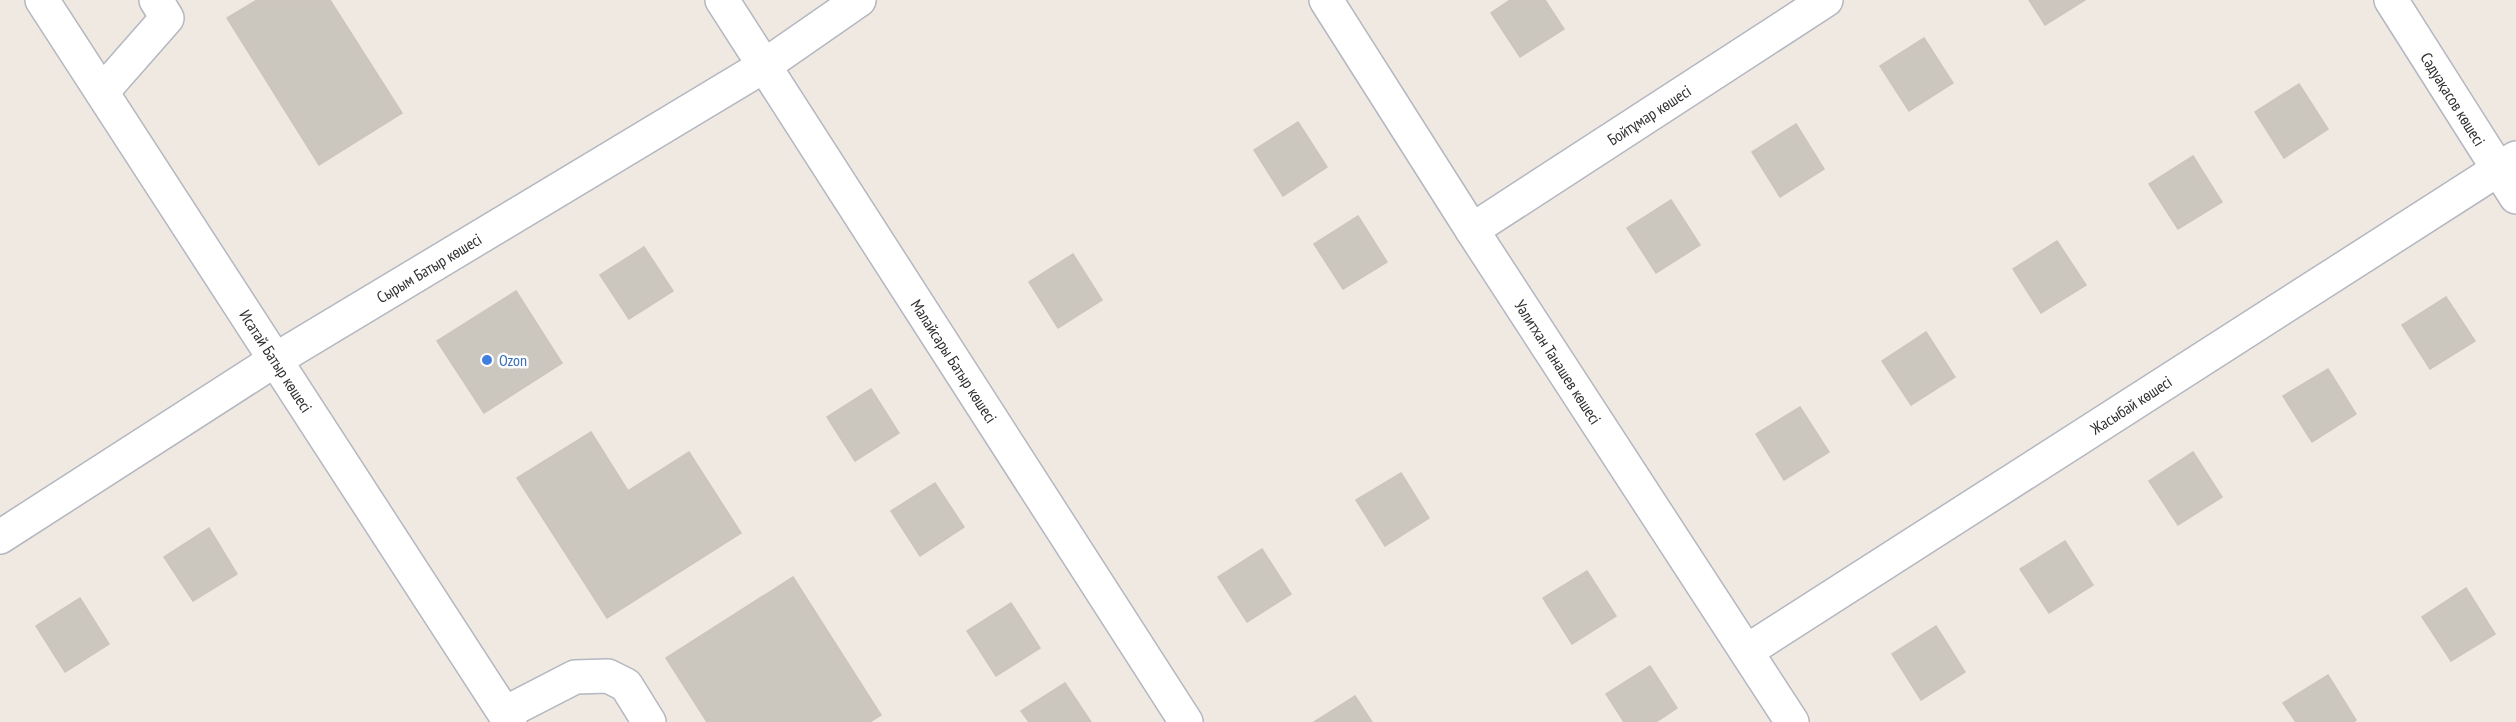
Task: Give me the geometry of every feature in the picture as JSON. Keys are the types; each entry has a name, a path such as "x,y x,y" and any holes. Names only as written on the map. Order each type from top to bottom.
{"street":[{"name":"Исатай Батыр көшесі","path":"42,0 508,718"},
{"path":"102,92 167,18 156,0"},
{"name":"Малайсары Батыр көшесі","path":"722,0 1186,722"},
{"name":"Сырым Батыр көшесі","path":"0,537 276,360 764,66 859,0"},
{"name":"Уәлитхан Танашев көшесі","path":"1326,0 1472,230 1792,722"},
{"name":"Бойтұмар көшесі","path":"1472,230 1826,0"},
{"name":"Сәдуақасов көшесі","path":"2391,0 2507,164 2516,197"},
{"name":"Жасыбай көшесі","path":"1747,651 2507,164"},
{"path":"508,718 575,677 608,676 626,685 649,722"}],"building":[{"path":"257,0 330,0 402,113 319,165 227,18"},
{"path":"1510,0 1545,0 1564,29 1520,57 1491,13"},
{"path":"2029,0 2085,0 2045,25"},
{"path":"1924,38 1953,83 1909,111 1880,66"},
{"path":"2299,84 2328,129 2284,158 2255,112"},
{"path":"1298,122 1327,167 1283,196 1254,150"},
{"path":"1796,124 1824,169 1780,197 1752,152"},
{"path":"2193,156 2222,202 2178,229 2149,184"},
{"path":"1671,200 1700,245 1656,273 1627,228"},
{"path":"1358,216 1387,262 1343,289 1314,244"},
{"path":"2057,241 2086,285 2041,313 2013,269"},
{"path":"644,247 673,291 629,319 600,275"},
{"path":"1073,254 1102,300 1058,328 1029,282"},
{"path":"516,291 562,363 484,413 437,341"},
{"path":"2446,297 2475,341 2430,369 2402,325"},
{"path":"1926,332 1955,377 1911,405 1882,361"},
{"path":"2328,369 2356,414 2312,442 2283,396"},
{"path":"871,389 899,433 855,461 827,417"},
{"path":"1800,407 1829,452 1784,480 1756,434"},
{"path":"591,432 628,491 689,452 741,533 607,618 517,478"},
{"path":"2193,452 2222,497 2178,525 2149,481"},
{"path":"1401,473 1429,518 1385,546 1356,500"},
{"path":"935,483 964,527 920,556 891,511"},
{"path":"209,528 237,574 193,601 164,557"},
{"path":"2065,541 2093,585 2049,613 2020,569"},
{"path":"1262,549 1291,594 1247,622 1218,577"},
{"path":"1587,571 1616,616 1572,644 1543,598"},
{"path":"793,577 881,715 870,722 707,722 666,658"},
{"path":"2466,588 2495,634 2451,661 2422,617"},
{"path":"80,598 109,644 65,672 36,626"},
{"path":"1011,603 1040,648 996,676 967,631"},
{"path":"1936,626 1965,672 1921,700 1892,654"},
{"path":"1650,666 1677,708 1656,722 1624,722 1606,694"},
{"path":"2328,675 2356,720 2353,722 2296,722 2283,703"},
{"path":"1065,683 1091,722 1029,722 1021,711"},
{"path":"1355,696 1372,722 1314,722"}],"place":[{"name":"Ozon","path":"487,360"}]}
